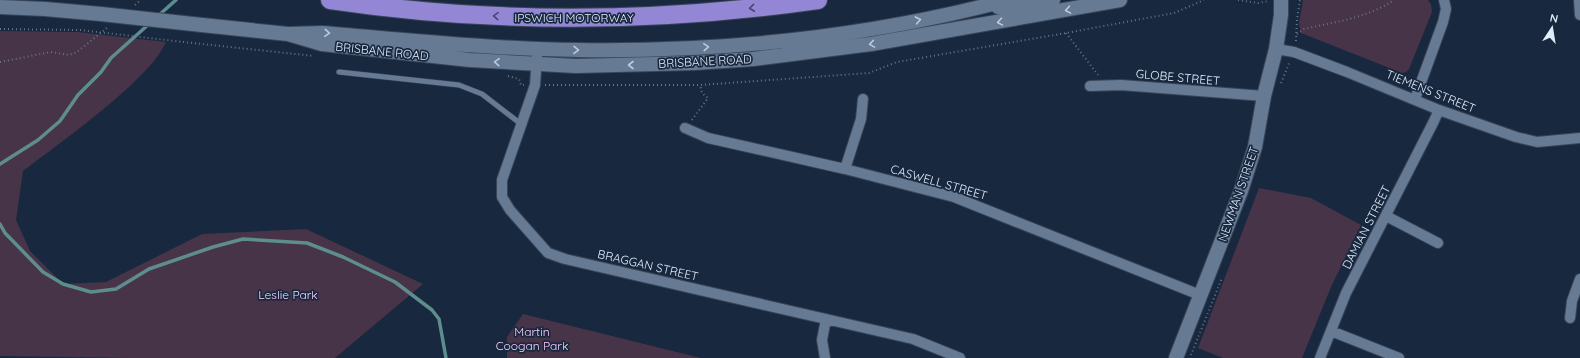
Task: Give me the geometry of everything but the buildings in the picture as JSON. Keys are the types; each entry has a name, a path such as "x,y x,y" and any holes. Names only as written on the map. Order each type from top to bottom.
{"highway":[{"name":"IPSWICH MOTORWAY","path":"330,0 400,9 471,14 551,18 611,18 684,15 818,0"}],"main road":[{"name":"BRISBANE ROAD","path":"0,7 100,14 288,34 322,33 537,49 641,50 758,44 884,27 1008,0"},
{"path":"990,5 1005,8 1053,0"},
{"name":"BRISBANE ROAD","path":"288,34 322,44 470,60 576,66 694,63 776,56 871,44 1120,0"},
{"name":"NEWMAN STREET","path":"1176,358 1241,191 1255,147 1264,96 1276,49 1281,15 1281,0"}],"street":[{"path":"1415,99 1443,22 1446,9 1444,0"},
{"path":"1578,0 1580,15"},
{"name":"BRAGGAN STREET","path":"537,49 535,85 502,180 502,197 510,210 548,253 565,259 913,339 960,358"},
{"name":"TIEMENS STREET","path":"1276,49 1294,52 1498,132 1537,142 1580,138"},
{"name":"GLOBE STREET","path":"1090,86 1105,85 1264,96"},
{"path":"845,169 861,119 863,99"},
{"name":"DAMIAN STREET","path":"1320,358 1346,293 1439,110"},
{"name":"CASWELL STREET","path":"685,128 708,138 845,169 954,197 1200,295"},
{"path":"1386,216 1438,243"},
{"path":"1570,318 1572,301 1580,279"},
{"path":"825,358 822,340 826,319"},
{"path":"1331,331 1398,358"}],"lane":[{"path":"339,72 459,85 482,94 521,124"}],"path":[{"path":"135,5 141,0"},
{"path":"1238,0 1258,2 1273,0"},
{"path":"1294,52 1300,0"},
{"path":"1297,34 1304,29 1366,15 1384,7 1394,0"},
{"path":"0,62 51,52 69,55 77,52 112,24"},
{"path":"0,29 80,30 183,42"},
{"path":"1066,33 1105,85"},
{"path":"685,128 708,98 702,93 700,85"}],"green space":[{"path":"1303,0 1428,0 1431,4 1432,12 1409,69 1402,73 1301,33 1299,23"},
{"name":"Leslie Park","path":"0,31 77,32 166,42 154,61 129,87 90,120 23,171 16,220 30,251 63,284 106,282 202,234 306,229 423,284 335,358 130,358 0,356"},
{"path":"1259,188 1311,198 1361,225 1331,287 1302,358 1223,358 1198,348"},
{"name":"Martin Coogan Park","path":"523,314 701,358 507,358 507,337"}],"waterway":[{"path":"159,15 176,0"},
{"path":"0,164 38,140 60,121 78,95 101,72 111,58 149,24"},
{"path":"0,224 5,233 43,272 63,284 91,292 116,289 149,269 213,247 243,239 307,243 343,257 395,282 432,310 439,319 446,358"}]}
